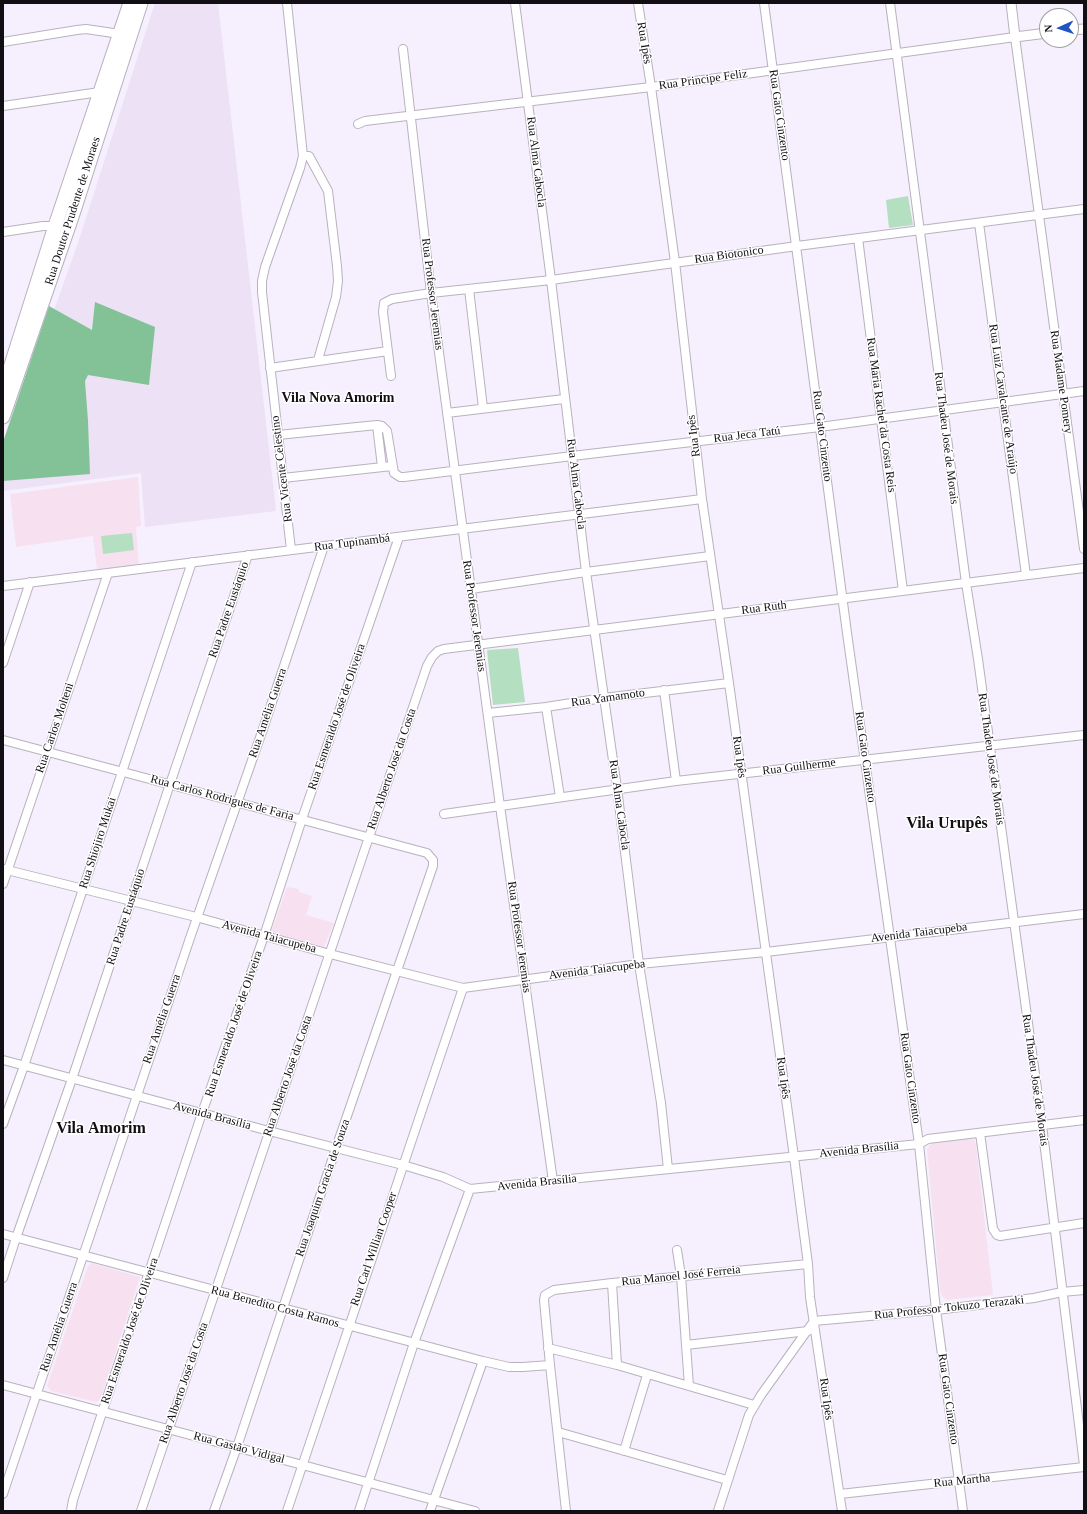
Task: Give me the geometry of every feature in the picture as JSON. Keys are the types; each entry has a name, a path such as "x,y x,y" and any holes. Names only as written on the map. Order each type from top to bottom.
{"highway":[{"name":"Rua Doutor Prudente de Moraes","path":"3,417 38,318 60,229 100,92 130,3"},
{"name":"Rua Doutor Prudente de Moraes","path":"3,390 8,364 60,229 141,3"}],"street":[{"path":"287,3 303,156 309,156 328,191 337,266 338,281 336,297 318,360"},
{"name":"Rua Alma Cabocla","path":"515,3 551,280 564,399 580,514 586,572 617,788 640,964 661,1103 668,1169"},
{"name":"Rua Ipês","path":"638,3 675,262 694,441 742,773 808,1264 810,1297 842,1511"},
{"name":"Rua Gato Cinzento","path":"764,3 843,599 919,1144 936,1310 963,1511"},
{"name":"Rua Thadeu José de Morais","path":"890,3 942,410 1042,1125 1084,1466"},
{"path":"1011,3 1015,37"},
{"path":"3,42 77,30 120,34"},
{"name":"Rua Principe Feliz","path":"358,124 365,121 651,87 1039,34"},
{"name":"Rua Madame Pomery","path":"1015,37 1084,549"},
{"name":"Rua Professor Jeremias","path":"403,49 431,293 500,806 553,1181"},
{"path":"3,106 100,92"},
{"name":"Rua Vicente Celestino","path":"291,550 270,368 262,281 265,267 298,176 303,156"},
{"name":"Rua Biotonico","path":"388,351 383,312 383,306 387,300 431,293 551,280 675,262 1084,210"},
{"name":"Rua Luiz Cavalcante de Araújo","path":"979,223 1026,575"},
{"path":"3,232 43,226 60,229"},
{"name":"Rua Maria Rachel da Costa Reis","path":"858,238 880,418 892,491 904,591"},
{"path":"469,289 483,408"},
{"path":"270,368 388,351 391,376"},
{"name":"Rua Jeca Tatú","path":"392,466 394,473 400,477 820,427 1084,391"},
{"path":"447,413 564,399"},
{"path":"377,425 382,467"},
{"path":"278,436 377,425 382,426 387,432 392,466 283,478"},
{"name":"Rua Tupinambá","path":"3,586 702,499"},
{"name":"Rua Esmeraldo José de Oliveira","path":"71,1511 72,1500 103,1412 202,1113 264,936 302,819 399,537"},
{"name":"Rua Amélia Guerra","path":"3,1494 84,1256 196,917 267,719 324,546"},
{"name":"Rua Padre Eustáquio","path":"3,1278 72,1079 248,555"},
{"path":"471,589 710,556"},
{"name":"Rua Shiojiro Mukai","path":"3,1124 24,1066 192,562"},
{"name":"Rua Ruth","path":"444,649 1084,568"},
{"name":"Rua Carlos Molteni","path":"3,884 5,870 108,573"},
{"path":"3,663 30,582"},
{"name":"Rua Alberto José da Costa","path":"141,1511 427,666 432,657 444,649"},
{"name":"Rua Yamamoto","path":"488,713 546,707 664,690 729,683"},
{"path":"664,690 676,781"},
{"path":"546,707 560,797"},
{"name":"Rua Guilherme","path":"444,814 617,788 1084,735"},
{"name":"Rua Carlos Rodrigues de Faria","path":"3,740 427,853 433,860 433,866"},
{"name":"Rua Joaquim Gracia de Souza","path":"214,1511 237,1447 282,1308 433,866"},
{"name":"Avenida Taiacupeba","path":"5,870 196,917 397,972 463,988 640,964 766,952 1084,914"},
{"name":"Rua Carl Willian Cooper","path":"287,1511 463,988"},
{"name":"Avenida Brasília","path":"3,1060 403,1165 443,1177 470,1189 919,1144 928,1139 1084,1120"},
{"path":"980,1133 992,1224 995,1232 1000,1236 1084,1224"},
{"path":"359,1511 414,1343 470,1189"},
{"name":"Rua Benedito Costa Ramos","path":"3,1234 483,1361 509,1367 550,1365"},
{"path":"677,1250 681,1276 689,1386"},
{"name":"Rua Manoel José Ferreia","path":"548,1348 544,1300 545,1295 554,1290 808,1264"},
{"path":"612,1283 617,1366"},
{"name":"Rua Professor Tokuzo Terazaki","path":"814,1321 936,1310 1034,1298 1062,1292 1084,1290"},
{"path":"718,1511 749,1414 814,1321"},
{"path":"686,1345 808,1331"},
{"path":"566,1511 548,1348 754,1405"},
{"path":"430,1511 483,1361"},
{"path":"624,1451 647,1375"},
{"name":"Rua Gastão Vidigal","path":"3,1385 475,1511"},
{"path":"558,1432 727,1480"},
{"name":"Rua Martha","path":"840,1494 960,1482 1084,1466"}],"shaded area":[{"path":"155,3 218,3 276,511 145,527 141,473 3,491 3,453 78,243"},
{"path":"138,477 141,526 136,527 139,565 97,569 93,536 16,547 10,494"},
{"path":"287,887 299,889 299,892 312,896 306,915 334,923 324,947 274,934 272,930"},
{"path":"967,1138 974,1140 976,1145 993,1295 947,1300 943,1297 940,1291 927,1149 933,1142"},
{"path":"91,1263 140,1277 100,1401 96,1402 51,1391 47,1386 88,1266"}],"green space":[{"path":"908,196 913,225 889,228 886,200"},
{"path":"95,302 155,327 149,385 88,375 85,381 90,474 3,481 3,442 49,306 92,330"},
{"path":"132,533 134,550 103,554 101,536"},
{"path":"518,648 525,702 493,705 487,651"}],"district":[{"name":"Vila Nova Amorim","path":"338,398"},
{"name":"Vila Urupês","path":"947,824"},
{"name":"Vila Amorim","path":"101,1129"}]}
